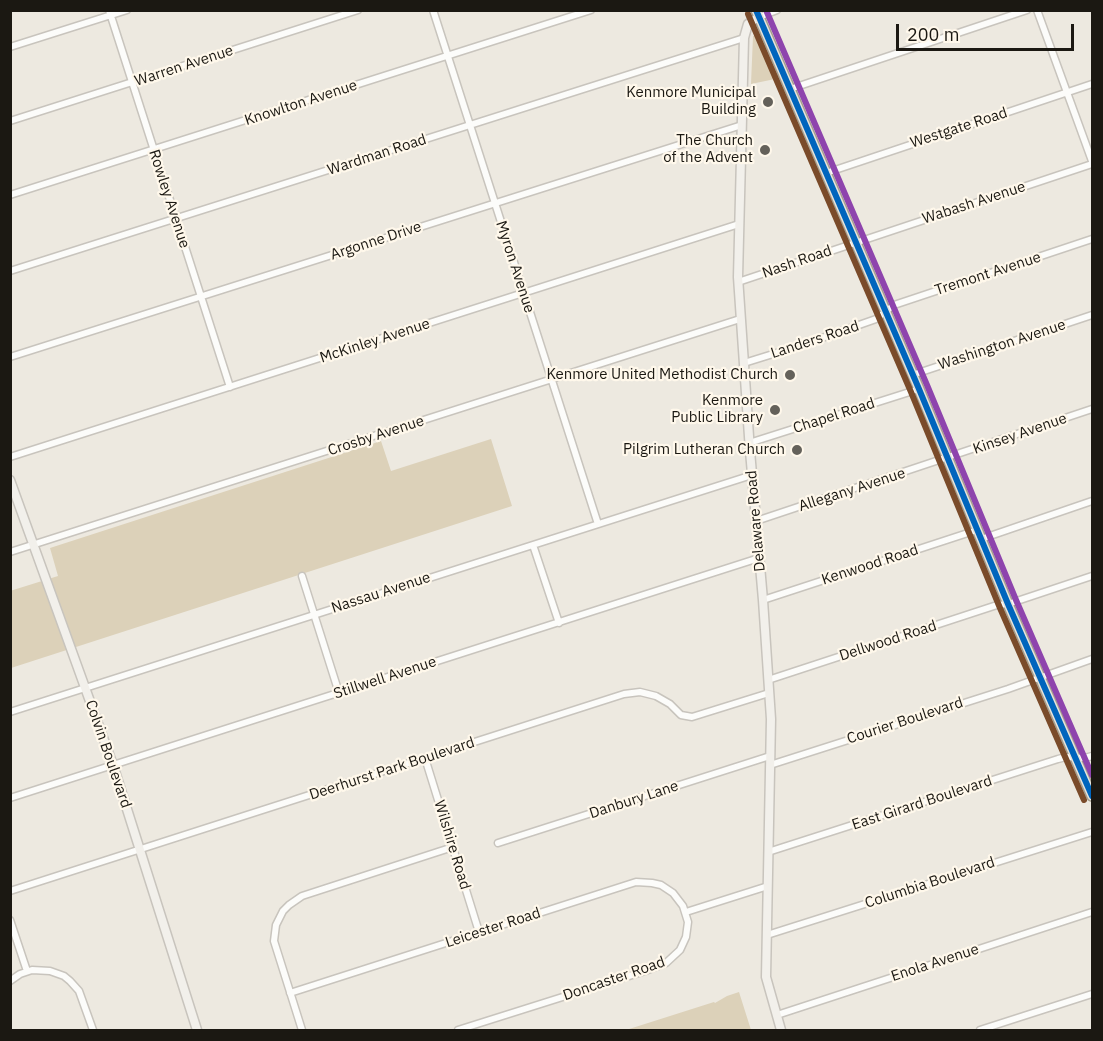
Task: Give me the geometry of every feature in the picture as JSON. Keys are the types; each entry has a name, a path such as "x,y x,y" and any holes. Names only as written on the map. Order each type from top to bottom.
{"main road":[{"path":"758,14 919,389 1008,604 1092,796"}],"street":[{"path":"10,48 109,13 127,10"},
{"name":"Warren Avenue","path":"10,121 358,10"},
{"name":"Myron Avenue","path":"433,10 598,524"},
{"name":"Knowlton Avenue","path":"10,195 591,10"},
{"path":"744,38 748,24 758,14 777,10"},
{"path":"790,89 1027,10"},
{"path":"1037,10 1092,162"},
{"name":"Rowley Avenue","path":"109,13 230,387"},
{"name":"Delaware Road","path":"744,38 738,282 771,719 766,977 781,1030"},
{"name":"Wardman Road","path":"10,272 744,38"},
{"name":"Westgate Road","path":"826,173 1092,84"},
{"name":"Argonne Drive","path":"10,357 742,124"},
{"name":"Wabash Avenue","path":"856,242 1092,162"},
{"name":"McKinley Avenue","path":"10,457 739,224"},
{"name":"Tremont Avenue","path":"885,313 894,305 1092,239"},
{"name":"Nash Road","path":"738,282 856,242"},
{"name":"Landers Road","path":"744,363 876,320 885,313"},
{"name":"Washington Avenue","path":"912,375 1092,315"},
{"name":"Crosby Avenue","path":"10,552 740,319"},
{"name":"Chapel Road","path":"749,443 919,389"},
{"name":"Kinsey Avenue","path":"947,459 1092,409"},
{"name":"Allegany Avenue","path":"756,521 947,459"},
{"name":"Nassau Avenue","path":"10,712 752,475"},
{"name":"Colvin Boulevard","path":"10,480 113,765 197,1030"},
{"name":"Kenwood Road","path":"763,600 1092,501"},
{"path":"533,545 559,622"},
{"name":"Stillwell Avenue","path":"10,798 759,558"},
{"path":"302,576 339,693"},
{"name":"Dellwood Road","path":"768,680 1092,576"},
{"name":"Courier Boulevard","path":"770,760 1041,677 1092,659"},
{"name":"Deerhurst Park Boulevard","path":"10,891 631,693 648,693 656,696 663,699 681,715 692,717 769,693"},
{"name":"East Girard Boulevard","path":"768,852 1058,759 1092,756"},
{"name":"Wilshire Road","path":"425,758 479,932"},
{"name":"Danbury Lane","path":"498,843 770,760"},
{"name":"Columbia Boulevard","path":"767,935 1092,832"},
{"path":"303,1030 274,941 276,925 288,905 302,896 453,848"},
{"name":"Leicester Road","path":"290,993 636,882 652,883 668,889 686,912"},
{"path":"686,912 768,886"},
{"name":"Doncaster Road","path":"458,1030 666,963 684,944 688,929 686,912"},
{"name":"Enola Avenue","path":"777,1015 1092,912"},
{"path":"10,920 27,971"},
{"path":"10,981 27,971 42,970 57,973 70,981 79,991 93,1030"},
{"path":"980,1030 1092,994"}],"shaded area":[{"path":"756,35 775,79 751,84 753,36"},
{"path":"491,439 512,506 11,668 10,591 58,576 50,548 381,441 391,471"},
{"path":"739,992 751,1030 626,1030 715,1003"}],"transit line":[{"path":"756,10 1092,796"},
{"path":"766,10 1092,775"},
{"path":"748,14 1084,800"}],"place":[{"name":"Kenmore Municipal Building","path":"768,102"},
{"name":"The Church of the Advent","path":"765,150"},
{"name":"Kenmore United Methodist Church","path":"790,375"},
{"name":"Kenmore Public Library","path":"775,410"},
{"name":"Pilgrim Lutheran Church","path":"797,450"}]}
